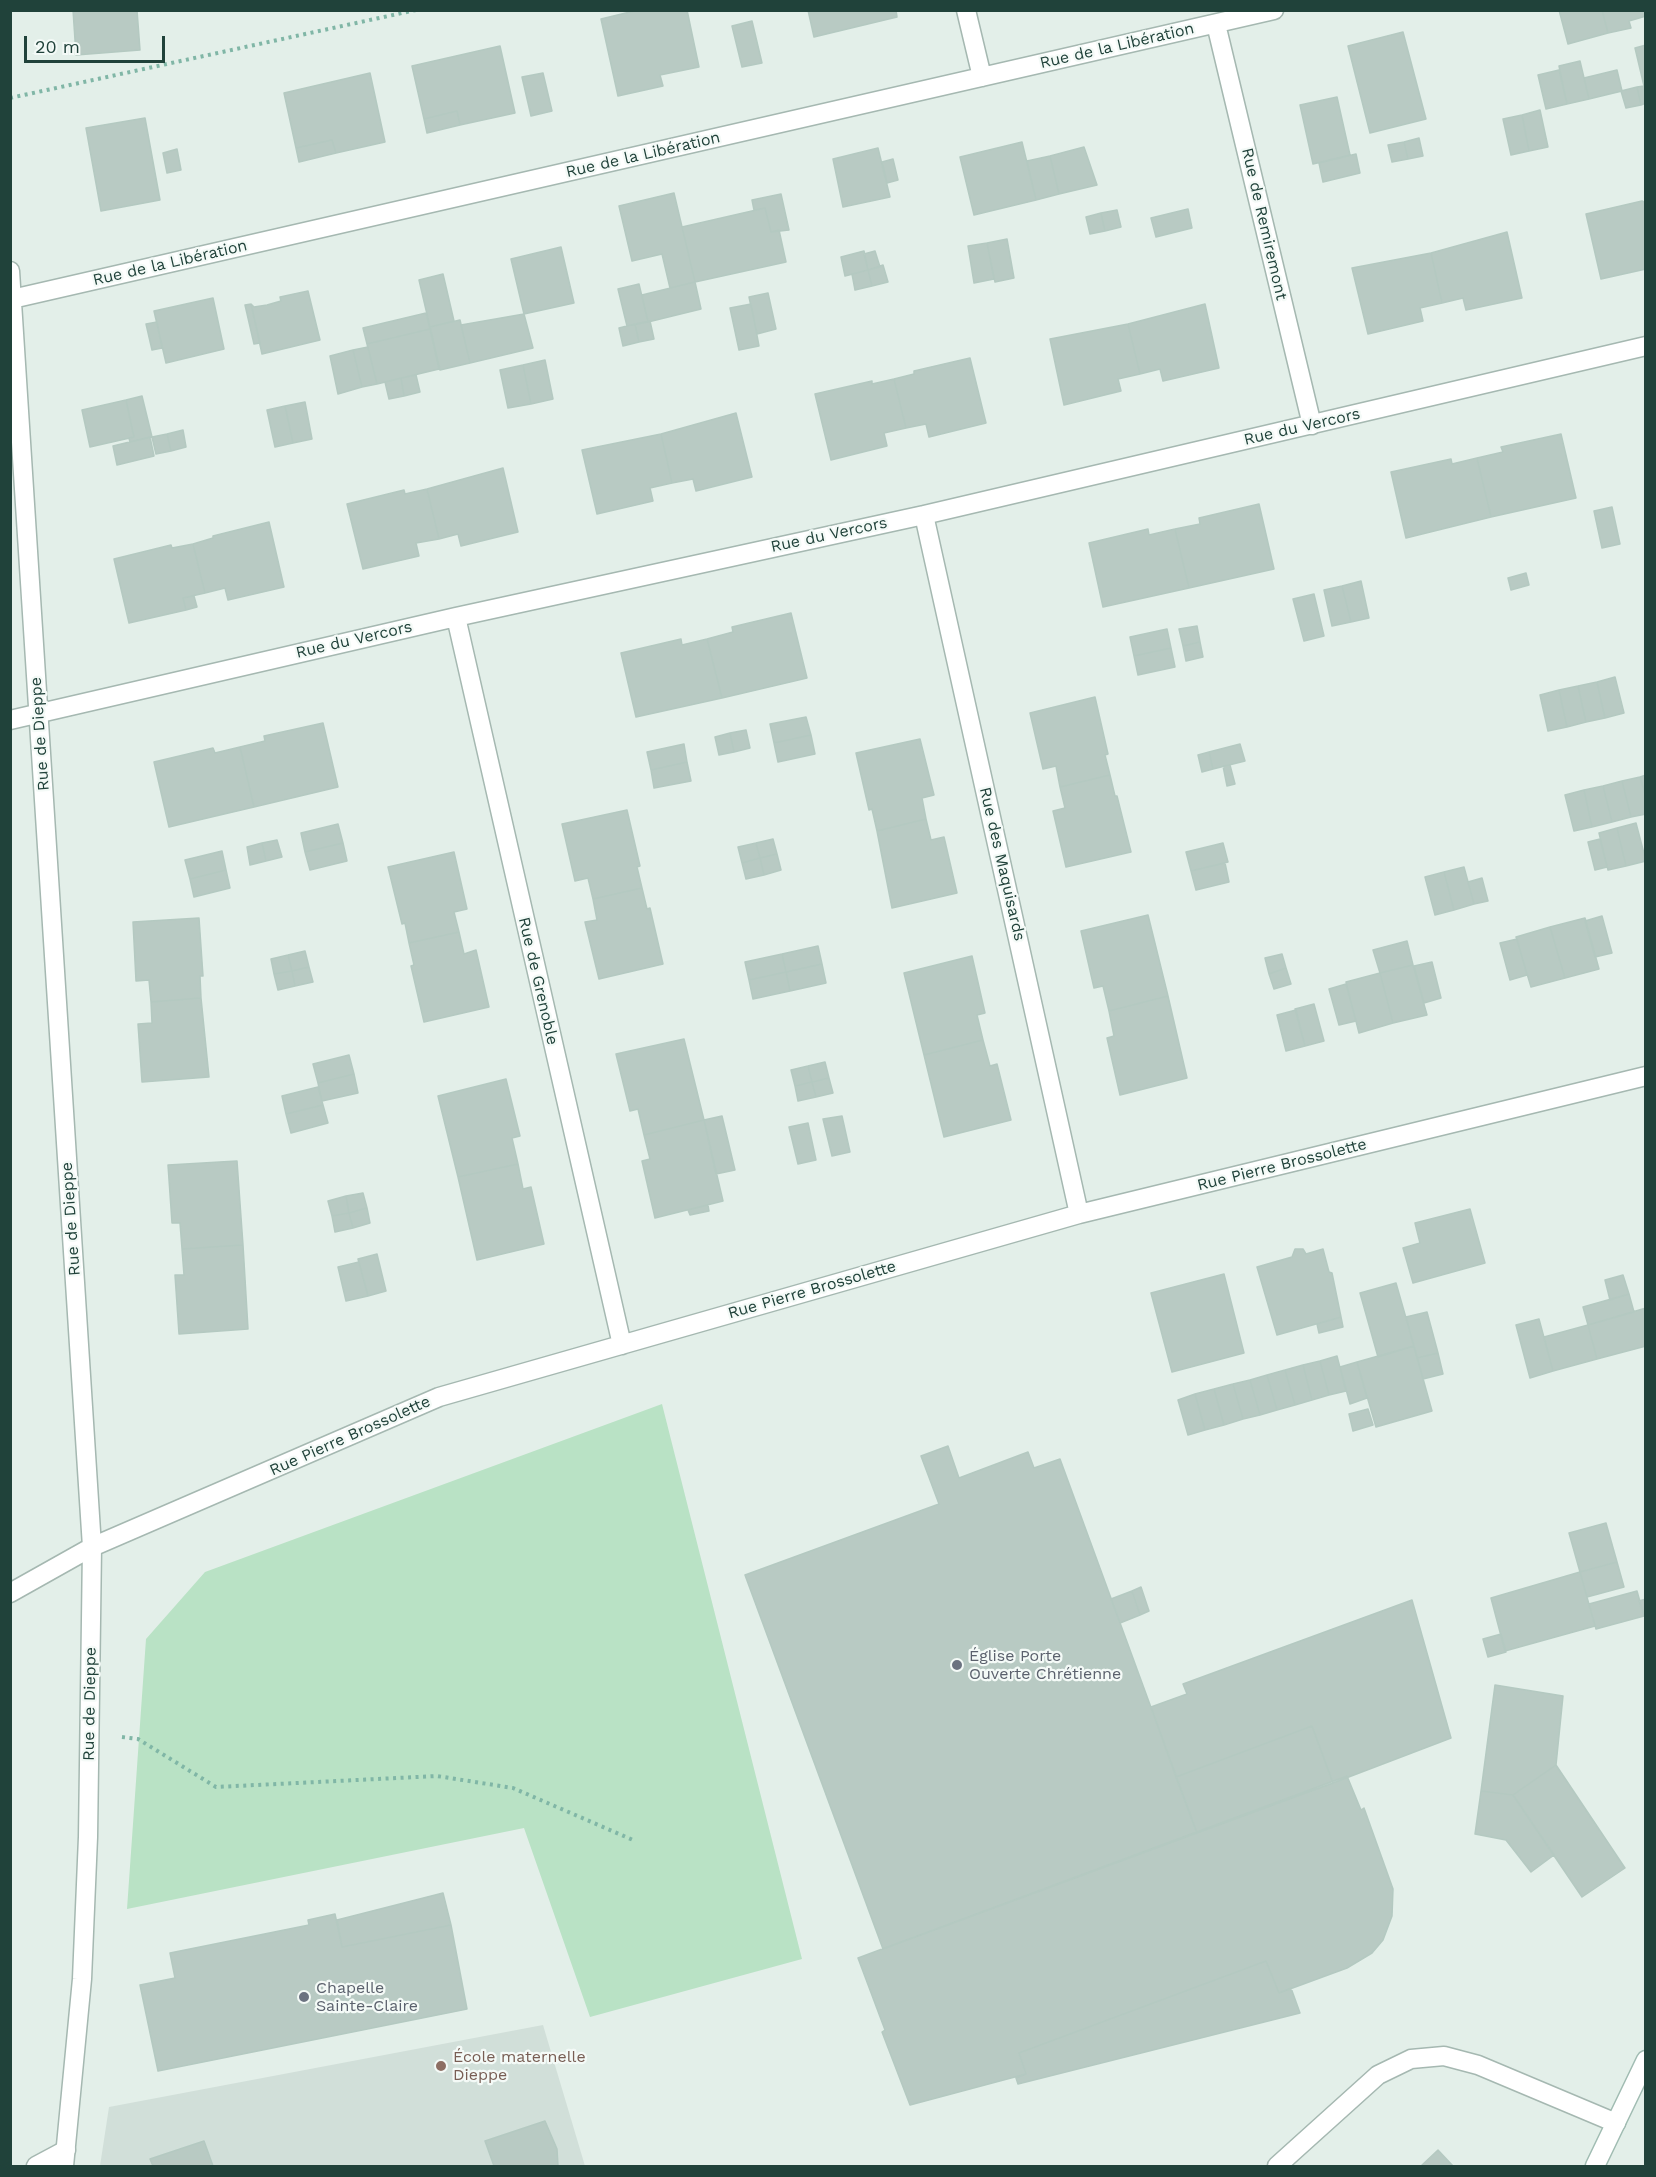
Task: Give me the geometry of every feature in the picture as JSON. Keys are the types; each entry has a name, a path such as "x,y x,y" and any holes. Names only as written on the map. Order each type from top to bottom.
{"street":[{"path":"966,10 982,77"},
{"name":"Rue de la Libération","path":"12,299 1274,10"},
{"name":"Rue de Remiremont","path":"1216,24 1312,425"},
{"name":"Rue de Dieppe","path":"10,271 92,1547 90,1733 82,1979 65,2158"},
{"name":"Rue du Vercors","path":"10,720 456,617 924,514 1646,346"},
{"name":"Rue des Maquisards","path":"924,514 1079,1214"},
{"name":"Rue de Grenoble","path":"456,617 622,1345"},
{"name":"Rue Pierre Brossolette","path":"10,1593 92,1547 439,1397 1079,1214 1646,1076"},
{"path":"1277,2166 1378,2075 1411,2060 1444,2056 1478,2065 1616,2123"},
{"path":"1595,2166 1616,2123 1640,2086 1646,2060"},
{"path":"36,2166 65,2158"}],"path":[{"path":"10,98 416,10"},
{"path":"90,1733 138,1739 216,1787 437,1776 513,1788 633,1840"}],"shaded area":[{"name":"École maternelle Dieppe","path":"543,2025 585,2166 100,2166 109,2107"}],"green space":[{"path":"662,1404 802,1959 590,2017 524,1828 127,1909 146,1639 205,1572"}],"building":[{"path":"73,10 137,10 140,50 76,55"},
{"path":"638,10 687,10 699,67 660,75 663,86 618,96 601,19"},
{"path":"808,10 896,10 897,17 814,37"},
{"path":"1559,10 1602,10 1608,33 1568,44"},
{"path":"1602,10 1646,10 1646,16 1629,21 1631,28 1608,33"},
{"path":"752,21 762,63 742,67 732,26"},
{"path":"1403,32 1426,119 1370,133 1348,46"},
{"path":"1646,45 1646,86 1644,86 1635,48"},
{"path":"500,46 515,113 460,125 457,111 424,119 412,66"},
{"path":"1580,61 1589,99 1567,104 1559,66"},
{"path":"1559,70 1567,104 1546,109 1538,75"},
{"path":"1617,70 1622,91 1589,99 1584,78"},
{"path":"370,73 385,142 336,153 332,140 296,148 284,93"},
{"path":"543,73 552,111 531,116 522,77"},
{"path":"1644,86 1646,103 1641,105 1637,87"},
{"path":"1637,87 1641,105 1626,108 1621,91"},
{"path":"1337,97 1350,155 1313,164 1300,105"},
{"path":"1540,110 1548,147 1529,151 1522,115"},
{"path":"457,111 460,125 427,133 424,119"},
{"path":"1522,115 1529,151 1511,155 1503,119"},
{"path":"145,118 160,200 101,211 86,128"},
{"path":"1419,138 1423,156 1408,159 1404,142"},
{"path":"332,140 336,153 299,162 296,148"},
{"path":"1022,142 1036,200 974,215 960,157"},
{"path":"1404,142 1408,159 1392,162 1388,145"},
{"path":"1084,147 1097,185 1059,194 1050,156"},
{"path":"878,148 890,197 843,207 833,159"},
{"path":"177,149 181,170 167,173 163,153"},
{"path":"1356,154 1360,173 1323,182 1319,163"},
{"path":"1050,156 1059,194 1036,200 1027,161"},
{"path":"893,159 898,180 887,183 882,162"},
{"path":"674,193 695,282 670,288 662,254 632,261 619,206"},
{"path":"781,194 789,230 771,232 765,208 754,210 752,200"},
{"path":"1642,201 1646,203 1646,269 1601,279 1586,214"},
{"path":"765,208 771,232 779,230 786,262 695,282 682,227"},
{"path":"1188,209 1192,228 1156,237 1151,218"},
{"path":"1117,210 1121,227 1105,231 1101,213"},
{"path":"1101,213 1105,231 1090,234 1086,217"},
{"path":"1507,232 1522,298 1466,310 1463,298 1442,303 1431,253"},
{"path":"1007,239 1014,278 995,282 987,243"},
{"path":"987,243 994,279 974,283 968,246"},
{"path":"561,247 574,303 524,314 511,259"},
{"path":"864,251 868,270 845,276 841,257"},
{"path":"875,251 880,267 868,270 864,254"},
{"path":"1431,253 1442,303 1420,308 1423,321 1368,334 1352,268"},
{"path":"883,265 888,282 872,286 868,270"},
{"path":"868,270 872,286 855,290 852,274"},
{"path":"443,274 454,321 430,327 419,280"},
{"path":"695,282 701,309 648,322 642,295"},
{"path":"639,284 648,322 627,326 618,289"},
{"path":"308,291 320,340 262,354 251,304 254,307 267,305 281,301 280,297"},
{"path":"768,293 776,329 757,334 749,297"},
{"path":"213,298 224,349 166,363 154,311"},
{"path":"251,304 260,343 254,344 245,305"},
{"path":"751,304 759,346 739,350 730,308"},
{"path":"1205,304 1219,368 1163,381 1160,369 1140,374 1128,324"},
{"path":"426,313 430,329 367,344 363,328"},
{"path":"524,314 533,348 470,363 461,325"},
{"path":"460,320 470,363 440,370 430,327"},
{"path":"650,321 654,339 639,342 635,324"},
{"path":"157,322 162,348 152,350 146,324"},
{"path":"635,324 639,342 623,346 619,328"},
{"path":"1128,324 1140,374 1118,379 1121,391 1064,405 1050,339"},
{"path":"430,329 439,369 377,384 367,344"},
{"path":"368,347 377,384 362,387 353,350"},
{"path":"353,350 362,387 338,394 330,356"},
{"path":"970,358 986,423 929,437 926,424 906,428 894,379 914,374 914,371"},
{"path":"545,360 553,399 531,404 523,365"},
{"path":"523,365 531,404 508,408 500,370"},
{"path":"416,375 420,392 404,396 401,378"},
{"path":"401,378 404,396 389,399 385,382"},
{"path":"894,379 906,428 884,433 887,446 831,460 815,394 872,381 872,384"},
{"path":"142,396 152,437 130,442 129,438 134,437 126,400"},
{"path":"126,400 134,437 90,447 82,410"},
{"path":"305,402 312,439 293,443 285,406"},
{"path":"285,406 293,443 275,447 267,410"},
{"path":"736,413 752,477 696,491 693,479 672,483 661,434"},
{"path":"183,430 186,447 171,451 167,434"},
{"path":"167,434 171,451 156,454 152,437"},
{"path":"661,434 672,483 650,488 653,501 597,514 582,450"},
{"path":"1561,434 1576,498 1491,517 1477,458 1503,452 1501,447"},
{"path":"150,437 154,456 117,465 113,446"},
{"path":"1477,458 1491,517 1406,538 1391,472 1451,459 1452,464"},
{"path":"503,468 518,532 461,546 458,534 439,539 427,489"},
{"path":"427,489 439,539 416,543 419,556 363,569 347,504 404,490 405,494"},
{"path":"1259,504 1274,569 1189,588 1175,529 1200,524 1199,518"},
{"path":"1612,507 1620,544 1602,548 1594,511"},
{"path":"269,522 284,587 228,600 225,588 205,593 193,544 213,538 213,536"},
{"path":"1148,529 1149,535 1175,529 1189,588 1103,607 1089,543"},
{"path":"193,544 205,593 183,598 186,610 129,623 114,559 171,545 172,548"},
{"path":"1526,573 1529,585 1511,590 1508,578"},
{"path":"1361,581 1369,618 1351,622 1342,586"},
{"path":"1342,586 1351,622 1332,626 1324,590"},
{"path":"1314,594 1324,636 1304,641 1293,599"},
{"path":"194,596 197,607 186,610 183,598"},
{"path":"791,613 807,678 722,698 707,639 733,632 732,627"},
{"path":"1197,626 1200,642 1183,646 1179,629"},
{"path":"1167,629 1171,648 1134,656 1130,637"},
{"path":"681,639 682,645 707,639 722,698 636,717 621,653"},
{"path":"1200,642 1203,657 1186,661 1183,646"},
{"path":"1171,648 1175,667 1138,675 1134,656"},
{"path":"1615,677 1624,713 1605,718 1597,682"},
{"path":"1597,682 1605,718 1586,722 1578,686"},
{"path":"1578,686 1586,722 1567,727 1559,690"},
{"path":"1559,690 1567,727 1548,731 1540,695"},
{"path":"1095,697 1108,754 1105,755 1110,775 1060,787 1056,766 1043,769 1030,713"},
{"path":"806,717 811,735 774,743 770,724"},
{"path":"323,723 338,787 254,807 240,747 265,741 264,736"},
{"path":"746,730 750,748 734,752 730,733"},
{"path":"730,733 734,752 719,755 715,737"},
{"path":"811,735 815,754 778,762 774,743"},
{"path":"920,739 934,795 922,798 926,819 877,831 872,809 869,810 856,753"},
{"path":"684,744 687,762 651,770 647,752"},
{"path":"1240,744 1245,761 1213,769 1209,752"},
{"path":"240,747 254,807 169,827 154,762 213,748 215,753"},
{"path":"1209,752 1213,769 1202,772 1198,755"},
{"path":"687,762 691,781 654,788 651,770"},
{"path":"1230,765 1235,784 1227,786 1223,766"},
{"path":"1110,775 1131,852 1066,867 1053,811 1065,808 1060,787"},
{"path":"1646,775 1646,797 1640,777"},
{"path":"1640,777 1646,797 1646,814 1631,817 1622,781"},
{"path":"1622,781 1631,817 1612,822 1603,786"},
{"path":"1603,786 1612,822 1592,827 1584,790"},
{"path":"1584,790 1592,827 1574,831 1565,795"},
{"path":"627,810 640,866 637,867 642,888 593,899 588,878 575,881 562,824"},
{"path":"926,819 931,840 944,837 957,893 892,908 877,831"},
{"path":"1636,823 1646,861 1626,866 1617,828"},
{"path":"338,824 343,843 305,852 301,833"},
{"path":"1617,828 1626,866 1608,870 1599,833"},
{"path":"773,839 777,854 760,858 756,843"},
{"path":"1600,839 1607,867 1595,870 1588,842"},
{"path":"277,840 282,857 266,861 262,843"},
{"path":"262,843 266,861 250,865 247,847"},
{"path":"343,843 347,861 310,870 305,852"},
{"path":"756,843 760,858 742,863 738,847"},
{"path":"1223,843 1228,862 1191,871 1186,852"},
{"path":"222,851 226,870 190,879 185,860"},
{"path":"454,852 467,909 454,912 459,932 409,943 388,867"},
{"path":"777,854 781,870 764,875 760,858"},
{"path":"760,858 764,875 746,879 742,863"},
{"path":"1225,863 1229,882 1196,890 1191,871"},
{"path":"1464,867 1474,904 1454,910 1444,872"},
{"path":"226,870 230,888 194,897 190,879"},
{"path":"1444,872 1454,910 1435,915 1425,877"},
{"path":"1482,878 1488,901 1474,904 1468,882"},
{"path":"642,888 647,909 650,908 663,964 599,979 585,922 597,920 593,899"},
{"path":"1148,915 1168,996 1109,1011 1103,986 1094,988 1081,931"},
{"path":"1602,916 1612,953 1595,957 1585,921"},
{"path":"199,918 203,976 200,976 201,998 151,1002 149,980 136,981 133,922"},
{"path":"1585,918 1599,969 1565,978 1550,927"},
{"path":"1550,927 1565,978 1531,987 1516,937"},
{"path":"459,932 464,954 476,950 489,1007 424,1022 411,966 414,965 409,943"},
{"path":"1517,939 1527,975 1510,980 1500,943"},
{"path":"1407,941 1413,965 1380,973 1373,950"},
{"path":"818,946 822,964 786,972 782,954"},
{"path":"305,951 309,967 292,971 288,955"},
{"path":"782,954 786,972 749,980 745,962"},
{"path":"1282,954 1286,968 1269,974 1265,958"},
{"path":"288,955 292,971 274,974 271,959"},
{"path":"972,956 985,1013 977,1015 983,1040 924,1055 904,973"},
{"path":"1432,962 1441,998 1424,1003 1414,966"},
{"path":"822,964 826,983 790,991 786,972"},
{"path":"1413,965 1427,1015 1393,1023 1380,973"},
{"path":"309,967 313,982 295,986 292,971"},
{"path":"1286,968 1291,984 1274,989 1269,974"},
{"path":"292,971 295,986 278,990 274,974"},
{"path":"786,972 790,991 753,999 749,980"},
{"path":"1380,973 1393,1023 1359,1033 1346,982"},
{"path":"1346,984 1356,1021 1339,1025 1329,989"},
{"path":"1168,996 1187,1078 1120,1095 1107,1038 1114,1036 1109,1011"},
{"path":"201,998 209,1077 142,1082 138,1024 152,1023 151,1002"},
{"path":"1314,1004 1324,1041 1305,1046 1295,1009"},
{"path":"1296,1010 1305,1046 1286,1051 1277,1015"},
{"path":"684,1039 704,1120 644,1135 638,1109 630,1111 616,1054"},
{"path":"983,1040 990,1066 997,1064 1011,1120 944,1137 924,1055"},
{"path":"349,1055 354,1074 318,1083 313,1064"},
{"path":"825,1062 829,1078 812,1082 808,1066"},
{"path":"808,1066 812,1082 795,1086 791,1070"},
{"path":"354,1074 358,1093 322,1101 318,1083"},
{"path":"829,1078 833,1093 816,1097 812,1082"},
{"path":"506,1079 520,1136 512,1138 518,1164 458,1177 438,1096"},
{"path":"812,1082 816,1097 798,1101 795,1086"},
{"path":"318,1087 323,1105 286,1114 282,1096"},
{"path":"323,1105 328,1123 291,1133 286,1114"},
{"path":"722,1116 735,1170 716,1174 704,1120"},
{"path":"842,1116 850,1152 832,1156 823,1119"},
{"path":"704,1120 723,1201 655,1218 642,1161 650,1159 644,1135"},
{"path":"808,1123 816,1160 798,1164 789,1127"},
{"path":"237,1161 243,1245 182,1249 180,1223 172,1223 168,1165"},
{"path":"518,1164 523,1189 531,1187 544,1244 477,1260 458,1177"},
{"path":"363,1193 367,1208 349,1213 346,1196"},
{"path":"346,1196 349,1213 332,1216 328,1201"},
{"path":"708,1205 709,1211 690,1215 688,1210"},
{"path":"367,1208 370,1223 353,1228 349,1213"},
{"path":"1470,1209 1485,1263 1413,1283 1403,1248 1420,1243 1415,1223"},
{"path":"349,1213 353,1228 335,1232 332,1216"},
{"path":"243,1245 248,1329 179,1334 175,1275 184,1275 182,1249"},
{"path":"1295,1249 1303,1249 1306,1254 1323,1249 1329,1272 1332,1273 1341,1317 1277,1335 1257,1267 1292,1257"},
{"path":"377,1254 386,1291 368,1296 358,1259"},
{"path":"359,1262 368,1296 346,1301 338,1267"},
{"path":"1224,1274 1244,1353 1172,1372 1151,1293"},
{"path":"1623,1275 1629,1294 1610,1300 1605,1280"},
{"path":"1396,1283 1414,1346 1378,1357 1360,1293"},
{"path":"1629,1294 1634,1312 1588,1325 1583,1307"},
{"path":"1646,1308 1646,1346 1597,1359 1588,1325"},
{"path":"1427,1312 1438,1353 1417,1358 1406,1317"},
{"path":"1341,1317 1343,1327 1319,1333 1317,1324"},
{"path":"1539,1319 1553,1371 1530,1378 1516,1325"},
{"path":"1588,1325 1597,1359 1553,1371 1544,1337"},
{"path":"1414,1346 1432,1411 1376,1427 1357,1362"},
{"path":"1438,1353 1443,1374 1423,1379 1417,1358"},
{"path":"1337,1356 1346,1391 1329,1395 1320,1361"},
{"path":"1320,1361 1329,1395 1312,1400 1303,1365"},
{"path":"1357,1362 1367,1398 1350,1404 1340,1367"},
{"path":"1303,1365 1312,1400 1295,1405 1285,1370"},
{"path":"1285,1370 1295,1405 1277,1410 1267,1375"},
{"path":"1267,1375 1277,1410 1260,1415 1250,1380"},
{"path":"1250,1380 1260,1415 1243,1419 1233,1384"},
{"path":"1233,1384 1243,1419 1224,1425 1214,1389"},
{"path":"1214,1389 1224,1425 1205,1430 1195,1394"},
{"path":"1195,1394 1205,1430 1188,1435 1178,1400"},
{"path":"1368,1409 1373,1425 1353,1431 1349,1414"},
{"name":"Église Porte Ouverte Chrétienne","path":"948,1446 959,1478 1028,1452 1034,1468 1060,1459 1197,1833 883,1949 745,1575 939,1504 921,1456"},
{"path":"1606,1523 1617,1562 1580,1572 1569,1533"},
{"path":"1617,1562 1624,1587 1587,1597 1580,1572"},
{"path":"1580,1572 1595,1626 1505,1651 1491,1598"},
{"path":"1141,1587 1149,1611 1140,1615 1132,1591"},
{"path":"1132,1591 1140,1615 1120,1623 1111,1599"},
{"path":"1637,1591 1644,1616 1596,1629 1589,1604"},
{"path":"1646,1599 1646,1615 1644,1616 1639,1601"},
{"path":"1412,1600 1451,1738 1333,1783 1312,1726 1176,1777 1151,1707 1187,1694 1183,1684"},
{"path":"1501,1634 1506,1652 1488,1657 1483,1639"},
{"path":"1495,1685 1563,1696 1556,1765 1513,1795 1481,1791"},
{"path":"1312,1726 1333,1783 1197,1833 1176,1777"},
{"path":"1556,1765 1625,1868 1582,1897 1513,1795"},
{"path":"1347,1776 1361,1810 1364,1808 1393,1889 1392,1916 1383,1940 1372,1953 1347,1968 1279,1993 1266,1961 1019,2053 1026,2074 910,2105 882,2032 885,2030 858,1958"},
{"path":"1481,1791 1513,1795 1554,1855 1531,1872 1506,1840 1475,1834"},
{"path":"443,1893 451,1925 342,1947 337,1920"},
{"name":"Chapelle Sainte-Claire","path":"335,1914 342,1947 451,1925 467,2009 158,2071 140,1985 175,1978 170,1953 309,1925 308,1920"},
{"path":"1266,1961 1279,1993 1291,1988 1300,2013 1018,2084 1016,2078 1026,2074 1019,2053"},
{"path":"545,2121 557,2149 558,2166 494,2166 485,2141"},
{"path":"204,2141 213,2166 153,2166 150,2159"},
{"path":"1438,2150 1453,2166 1421,2166"}],"place":[{"name":"Église Porte Ouverte Chrétienne","path":"957,1665"},
{"name":"Chapelle Sainte-Claire","path":"304,1997"},
{"name":"École maternelle Dieppe","path":"441,2066"}]}
